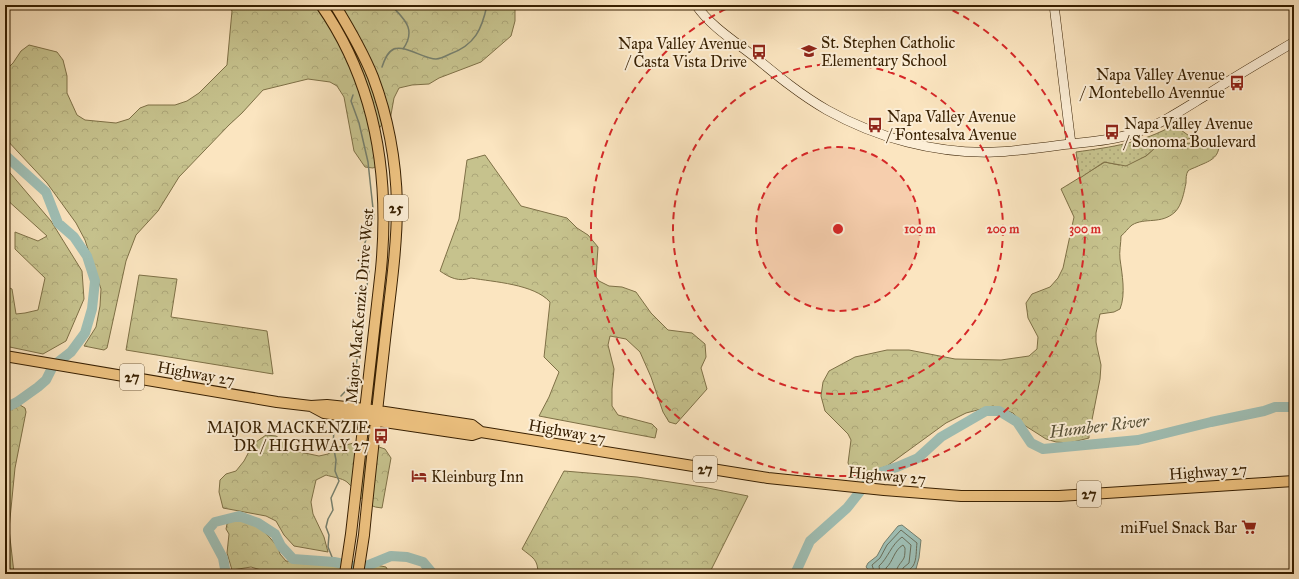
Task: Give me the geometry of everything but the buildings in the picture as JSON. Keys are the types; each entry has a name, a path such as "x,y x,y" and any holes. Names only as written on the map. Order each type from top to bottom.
{"main road":[{"name":"Major MacKenzie Drive West","path":"321,5 347,50 362,86 373,121 379,147 384,198 383,243 360,458 345,574"},
{"name":"Major MacKenzie Drive West","path":"335,5 350,29 373,77 386,123 394,165 397,204 396,234 364,535 358,574"},
{"name":"Highway 27","path":"5,356 311,406 327,405 365,409 472,425 481,432 753,476 884,490 961,496 1059,496 1294,481"},
{"name":"Highway 27","path":"311,406 324,413 376,422 472,436 481,432"}],"street":[{"path":"696,5 714,25 798,91 839,116 876,132 913,144 961,151 994,152 1023,150 1119,137 1139,132 1154,125 1294,42"},
{"path":"1054,5 1071,144"}],"green space":[{"path":"229,5 515,5 515,21 511,36 481,62 439,78 429,84 412,85 399,88 394,98 390,120 383,123 378,130 377,166 373,168 365,167 354,151 344,97 337,86 330,82 308,79 263,90 179,177 158,211 136,235 126,261 107,348 104,350 84,346 96,327 100,306 101,289 85,240 76,223 47,183 5,138 5,71 13,63 21,51 29,45 57,52 63,60 67,76 67,93 77,115 85,120 116,123 129,119 140,108 148,105 175,105 187,101 199,93 227,65 232,11"},
{"path":"1174,125 1192,138 1156,147 1146,156 1126,166 1104,162 1080,178 1076,152 1114,146 1138,140"},
{"path":"1219,142 1218,152 1213,159 1188,171 1182,198 1175,212 1170,216 1159,220 1142,221 1132,225 1121,236 1120,256 1123,297 1120,309 1114,312 1100,314 1096,333 1096,342 1101,365 1100,379 1089,438 1069,443 1056,442 1046,439 1024,425 1013,413 993,406 966,413 946,423 887,466 870,472 857,480 848,463 851,440 848,434 825,411 821,396 823,382 829,371 855,357 887,350 909,350 955,359 1001,360 1029,356 1037,349 1038,337 1028,318 1026,303 1032,294 1050,287 1058,278 1063,268 1074,217 1061,189 1105,162 1119,165 1146,156 1156,147 1170,144"},
{"path":"485,155 521,206 567,218 577,228 588,235 598,247 596,277 599,281 609,286 622,287 636,292 651,313 668,330 692,333 705,344 706,357 701,368 707,389 676,424 669,422 663,412 651,377 640,352 626,339 610,336 608,345 614,369 612,406 618,415 652,424 657,429 655,438 539,416 549,397 559,372 544,357 550,302 534,291 524,288 471,278 462,280 447,276 440,271 459,219 467,160"},
{"path":"5,167 51,221 82,271 84,299 66,341 43,354 5,346 5,286 12,289 16,314 25,313 38,310 45,278 15,249 15,232 38,241 47,236 5,198 5,189 10,187 5,184"},
{"path":"139,275 177,279 171,317 267,331 273,374 126,350"},
{"path":"20,405 25,408 26,412 15,468 9,529 14,573 5,574 5,413"},
{"path":"266,435 276,436 300,452 319,456 328,454 339,447 357,442 385,449 391,458 382,508 370,505 362,499 347,482 326,475 316,480 311,502 313,514 324,537 328,552 294,546 284,535 276,521 266,516 223,508 219,492 220,480 226,474 236,471 244,461 253,444"},
{"path":"564,471 637,477 703,487 748,496 709,574 538,574 536,562 522,549"},
{"path":"233,519 249,521 263,530 278,547 280,554 286,561 297,562 308,559 345,565 353,569 355,574 274,574 251,567 232,570 227,553 229,534 226,529 227,524"},
{"path":"376,565 386,567 390,574 360,574"}],"water":[{"path":"902,525 921,540 916,569 909,574 872,574 866,567 868,563 877,556 884,543 898,526"}],"waterway":[{"path":"391,5 404,20 409,30 409,36 403,49"},
{"path":"382,67 388,54 394,49 399,48 409,50 426,57 436,59 466,46 480,29 487,5"},
{"path":"341,396 354,382 369,271 363,248 374,218 368,162 359,123 351,101 353,95"},
{"name":"Humber River","path":"5,155 46,192 58,223 74,237 87,256 95,281 92,309 85,333 71,352 53,366 46,380 17,402 5,408"},
{"name":"Humber River","path":"795,574 810,541 847,508 873,475 918,458 941,437 986,411 999,411 1017,422 1031,443 1043,449 1138,440 1264,411 1275,407 1294,407"},
{"path":"334,430 333,445 336,460 335,471 339,481 331,498 333,510 326,527 329,535 328,547 334,562"},
{"name":"Humber River","path":"226,574 223,558 208,530 215,522 239,516 258,523 275,534 281,546 293,559 334,562 364,567 391,556 407,557 423,562 433,574"}],"place":[{"name":"St. Stephen Catholic Elementary School","path":"809,51"},
{"name":"Napa Valley Avenue / Casta Vista Drive","path":"759,52"},
{"name":"Napa Valley Avenue / Montebello Avennue","path":"1237,83"},
{"name":"Napa Valley Avenue / Fontesalva Avenue","path":"875,125"},
{"name":"Napa Valley Avenue / Sonoma Boulevard","path":"1112,132"},
{"name":"MAJOR MACKENZIE DR / HIGHWAY 27","path":"381,436"},
{"name":"Kleinburg Inn","path":"419,476"},
{"name":"miFuel Snack Bar","path":"1249,527"}]}
